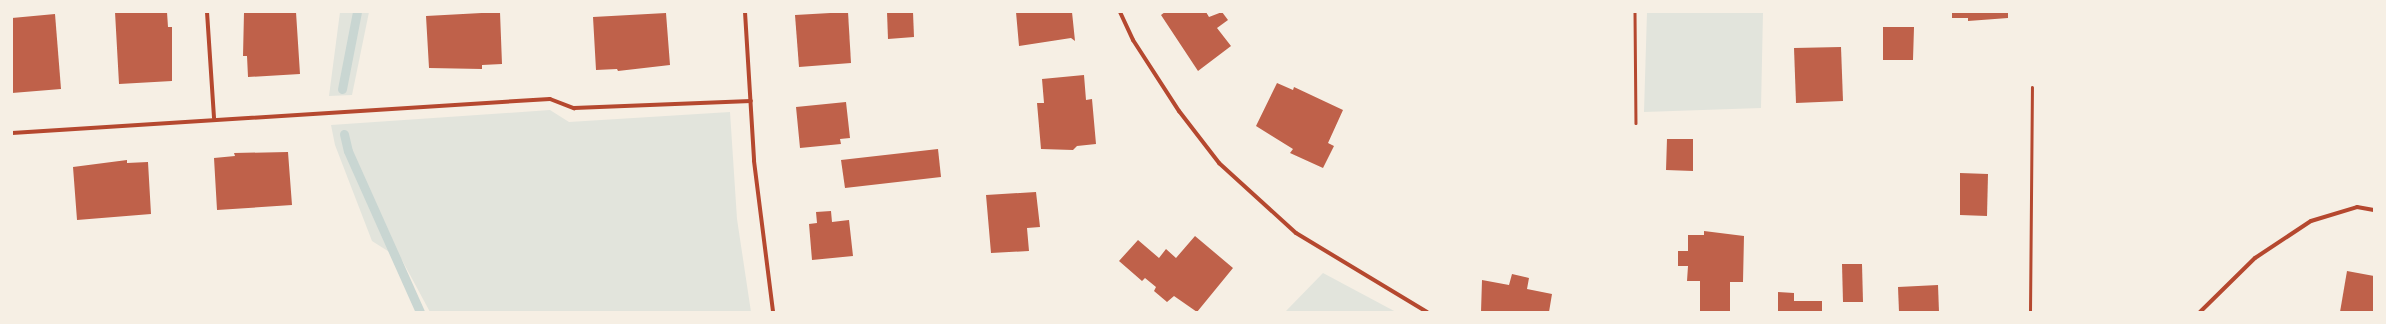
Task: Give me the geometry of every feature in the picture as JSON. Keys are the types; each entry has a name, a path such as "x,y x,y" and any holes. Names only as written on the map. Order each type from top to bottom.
{"street":[{"path":"207,12 214,118"},
{"path":"745,12 750,101 773,312"},
{"path":"1120,12 1133,40 1179,111 1219,163 1296,233 1427,312"},
{"path":"12,133 214,118 550,99 574,108 750,101"},
{"path":"2200,312 2256,258 2311,221 2357,207 2374,210"}],"lane":[{"path":"2030,312 2032,87"}],"path":[{"path":"1634,12 1636,123"}],"shaded area":[{"path":"340,12 369,12 352,95 329,96"},
{"path":"1647,12 1763,12 1761,108 1644,112"},
{"path":"550,110 569,122 730,112 737,219 751,312 430,312 402,260 372,241 335,145 331,125"},
{"path":"1323,273 1396,312 1285,312"}],"building":[{"path":"115,12 167,12 168,27 172,27 172,81 119,84"},
{"path":"244,12 296,12 300,74 248,77 247,56 243,56"},
{"path":"500,12 502,64 482,65 482,69 429,68 426,16"},
{"path":"848,12 851,63 799,67 795,15"},
{"path":"887,12 913,12 914,37 888,39"},
{"path":"1016,12 1072,12 1075,41 1071,38 1019,46"},
{"path":"1165,12 1206,12 1209,17 1222,12 1228,20 1217,28 1231,46 1198,71 1161,15"},
{"path":"1952,12 2008,12 2008,18 1968,21 1968,18 1952,18"},
{"path":"666,13 670,65 618,71 617,69 596,70 593,17"},
{"path":"55,14 61,89 12,93 12,18"},
{"path":"1883,27 1914,27 1913,60 1883,60"},
{"path":"1841,47 1843,101 1796,103 1794,48"},
{"path":"1084,75 1086,100 1092,99 1096,144 1077,146 1073,150 1041,149 1037,103 1044,103 1042,79"},
{"path":"1277,83 1293,90 1294,87 1343,110 1328,143 1334,146 1323,168 1290,153 1293,149 1256,126"},
{"path":"846,102 850,138 840,139 841,144 800,148 796,107"},
{"path":"1667,139 1693,139 1693,171 1666,170"},
{"path":"938,149 941,177 845,188 841,160"},
{"path":"288,152 292,205 217,210 214,158 235,156 234,153"},
{"path":"127,160 127,163 148,162 151,214 77,220 73,167"},
{"path":"1960,173 1988,174 1987,216 1960,215"},
{"path":"1036,192 1040,227 1027,228 1029,251 991,253 986,195"},
{"path":"831,211 832,222 849,220 853,256 812,260 809,224 817,223 816,212"},
{"path":"1704,231 1744,236 1743,282 1730,282 1730,312 1700,312 1700,281 1687,281 1688,266 1678,266 1678,251 1688,251 1688,235 1704,235"},
{"path":"1195,236 1233,268 1197,312 1174,296 1167,302 1154,291 1156,287 1145,278 1142,281 1119,261 1138,240 1159,258 1166,249 1176,258"},
{"path":"1842,264 1862,264 1863,302 1843,302"},
{"path":"2347,271 2374,276 2374,312 2340,312"},
{"path":"1512,274 1529,278 1527,289 1552,294 1549,312 1481,312 1482,280 1509,285"},
{"path":"1938,285 1939,312 1899,312 1898,287"},
{"path":"1778,292 1794,293 1794,301 1822,301 1822,312 1778,312"}],"waterway":[{"path":"342,89 357,12"},
{"path":"344,134 348,151 420,312"}]}
